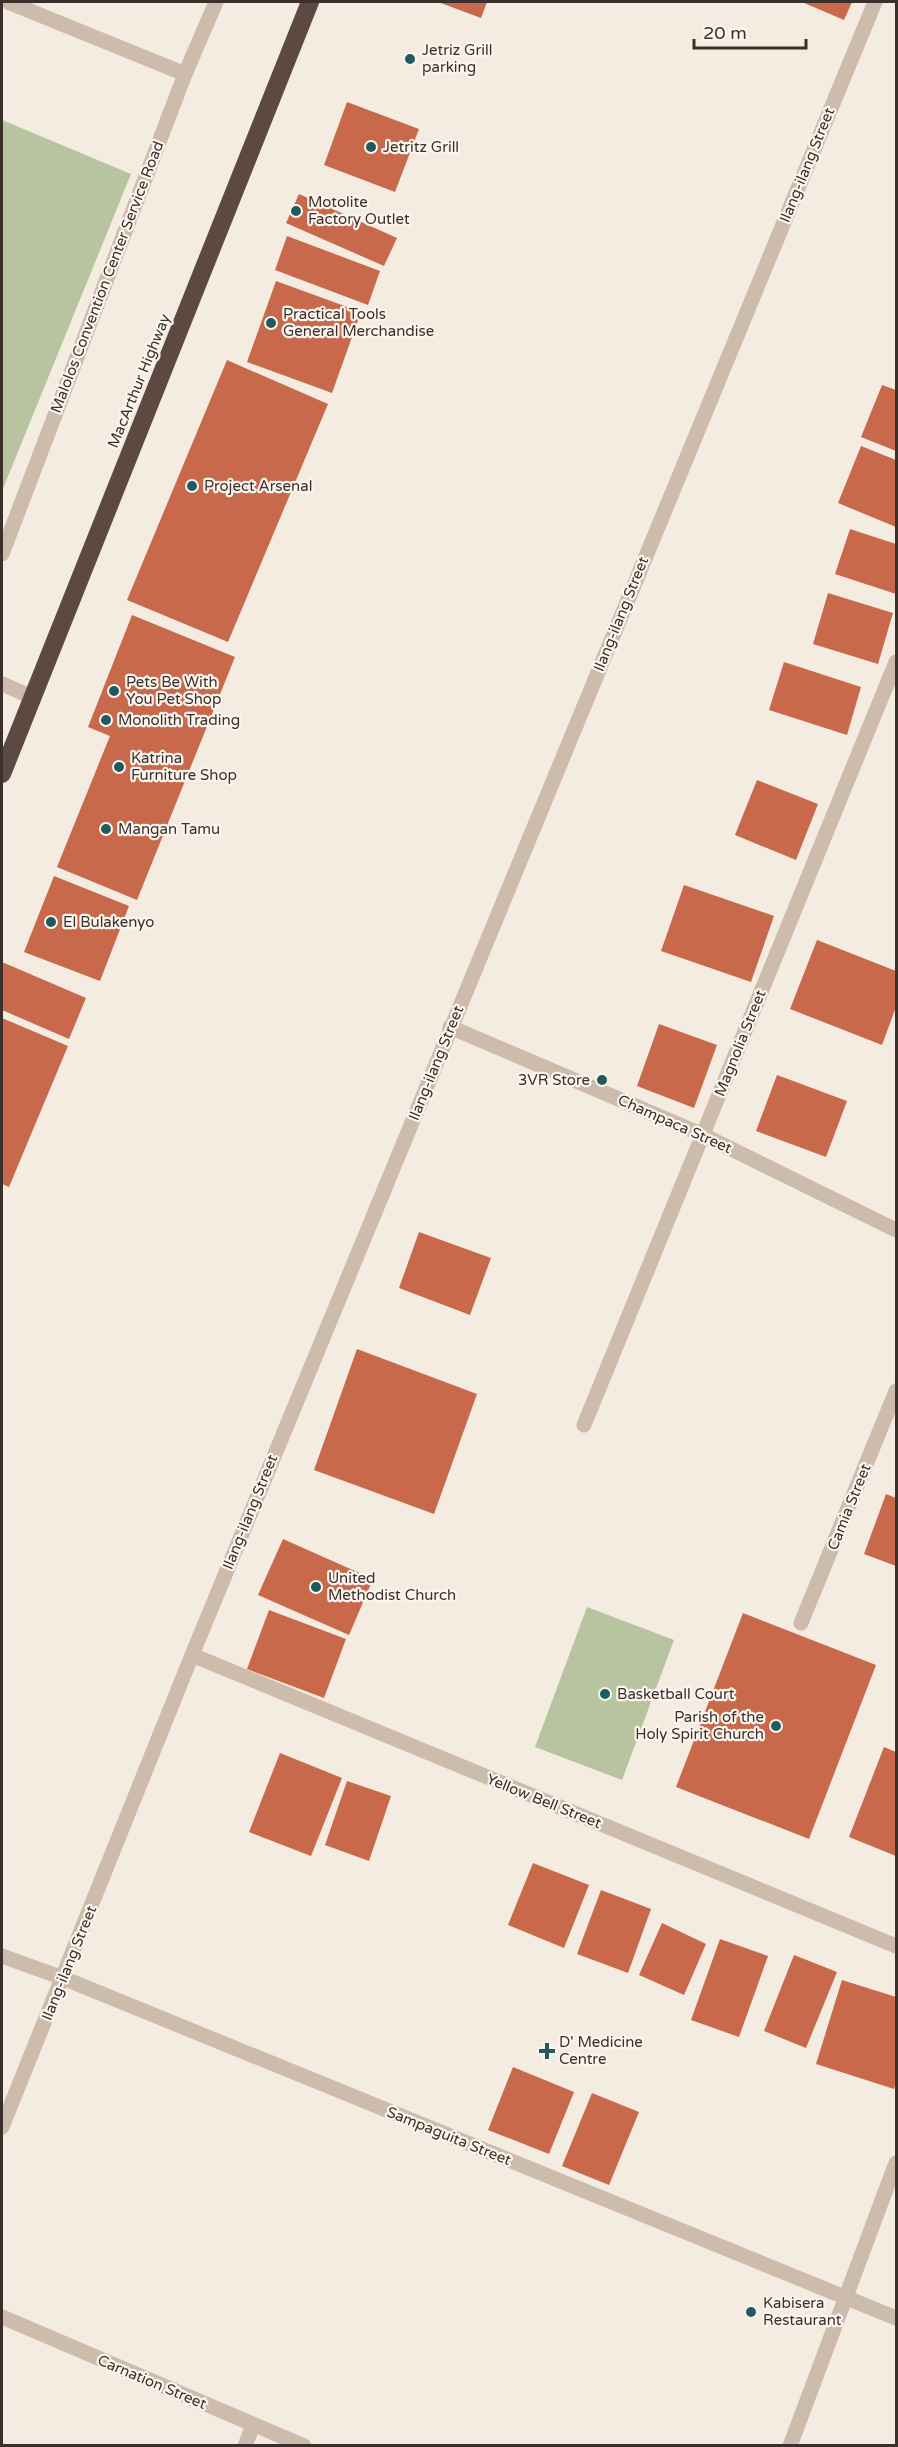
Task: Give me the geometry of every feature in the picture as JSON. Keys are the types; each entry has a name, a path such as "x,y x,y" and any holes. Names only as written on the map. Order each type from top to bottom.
{"highway":[{"name":"MacArthur Highway","path":"2,774 310,2"}],"street":[{"path":"8,2 185,74"},
{"name":"Malolos Convention Center Service Road","path":"2,554 185,74 216,2"},
{"name":"Ilang-ilang Street","path":"2,2127 192,1655 874,2"},
{"name":"Magnolia Street","path":"584,1425 897,662"},
{"path":"2,684 32,697"},
{"name":"Champaca Street","path":"450,1027 703,1135 897,1230"},
{"name":"Camia Street","path":"801,1623 897,1391"},
{"name":"Yellow Bell Street","path":"192,1655 897,1946"},
{"name":"Sampaguita Street","path":"2,1956 63,1978 897,2318"},
{"path":"790,2445 897,2163"},
{"name":"Carnation Street","path":"2,2317 304,2445"},
{"path":"245,2445 253,2425"}],"green space":[{"path":"2,120 131,174 2,491"},
{"name":"Basketball Court","path":"587,1607 674,1640 622,1780 535,1747"}],"building":[{"path":"438,2 487,2 481,18"},
{"path":"802,2 852,2 844,20"},
{"name":"Jetritz Grill","path":"347,102 419,129 395,192 324,165"},
{"path":"299,194 397,238 384,266 286,223"},
{"path":"287,236 380,271 368,305 275,270"},
{"path":"276,281 361,312 332,393 247,362"},
{"path":"227,360 328,404 228,642 127,600"},
{"path":"882,385 896,390 896,451 861,437"},
{"path":"861,446 896,460 896,527 838,503"},
{"path":"850,529 896,544 896,594 835,574"},
{"path":"828,593 893,613 878,664 813,644"},
{"path":"132,615 235,657 137,900 57,867 110,736 88,727"},
{"path":"784,662 861,687 847,735 769,710"},
{"path":"757,780 818,804 796,860 735,835"},
{"path":"54,876 129,906 100,981 24,952"},
{"path":"684,885 774,916 751,982 661,951"},
{"path":"817,940 896,971 896,1007 882,1045 790,1009"},
{"path":"2,962 86,998 69,1039 2,1010"},
{"path":"2,1018 68,1046 9,1187 2,1184"},
{"path":"659,1024 717,1045 694,1108 637,1086"},
{"path":"777,1075 847,1101 826,1157 756,1131"},
{"path":"419,1232 491,1258 470,1315 399,1288"},
{"path":"357,1349 477,1394 434,1514 314,1470"},
{"path":"886,1494 896,1498 896,1566 864,1554"},
{"name":"United Methodist Church","path":"283,1539 373,1579 349,1635 258,1595"},
{"path":"269,1610 346,1639 324,1698 247,1669"},
{"name":"Parish of the Holy Spirit Church","path":"743,1613 876,1665 809,1839 676,1787"},
{"path":"884,1747 896,1752 896,1856 849,1837"},
{"path":"280,1753 342,1778 311,1856 249,1832"},
{"path":"347,1781 391,1796 369,1861 325,1845"},
{"path":"533,1863 589,1885 564,1948 508,1925"},
{"path":"601,1890 651,1909 628,1973 577,1954"},
{"path":"662,1923 706,1944 684,1995 639,1975"},
{"path":"720,1939 768,1956 739,2037 691,2020"},
{"path":"794,1955 837,1972 806,2048 764,2031"},
{"path":"842,1980 896,1997 896,2081 894,2089 816,2064"},
{"path":"513,2067 574,2092 549,2154 488,2130"},
{"path":"592,2093 639,2112 609,2185 562,2166"}],"place":[{"name":"Jetriz Grill parking","path":"410,59"},
{"name":"Jetritz Grill","path":"371,147"},
{"name":"Motolite Factory Outlet","path":"296,211"},
{"name":"Practical Tools General Merchandise","path":"271,323"},
{"name":"Project Arsenal","path":"192,486"},
{"name":"Pets Be With You Pet Shop","path":"114,691"},
{"name":"Monolith Trading","path":"106,720"},
{"name":"Katrina Furniture Shop","path":"119,767"},
{"name":"Mangan Tamu","path":"106,829"},
{"name":"El Bulakenyo","path":"51,922"},
{"name":"3VR Store","path":"602,1080"},
{"name":"United Methodist Church","path":"316,1587"},
{"name":"Basketball Court","path":"605,1694"},
{"name":"Parish of the Holy Spirit Church","path":"776,1726"},
{"name":"D' Medicine Centre","path":"547,2051"},
{"name":"Kabisera Restaurant","path":"751,2312"}]}
